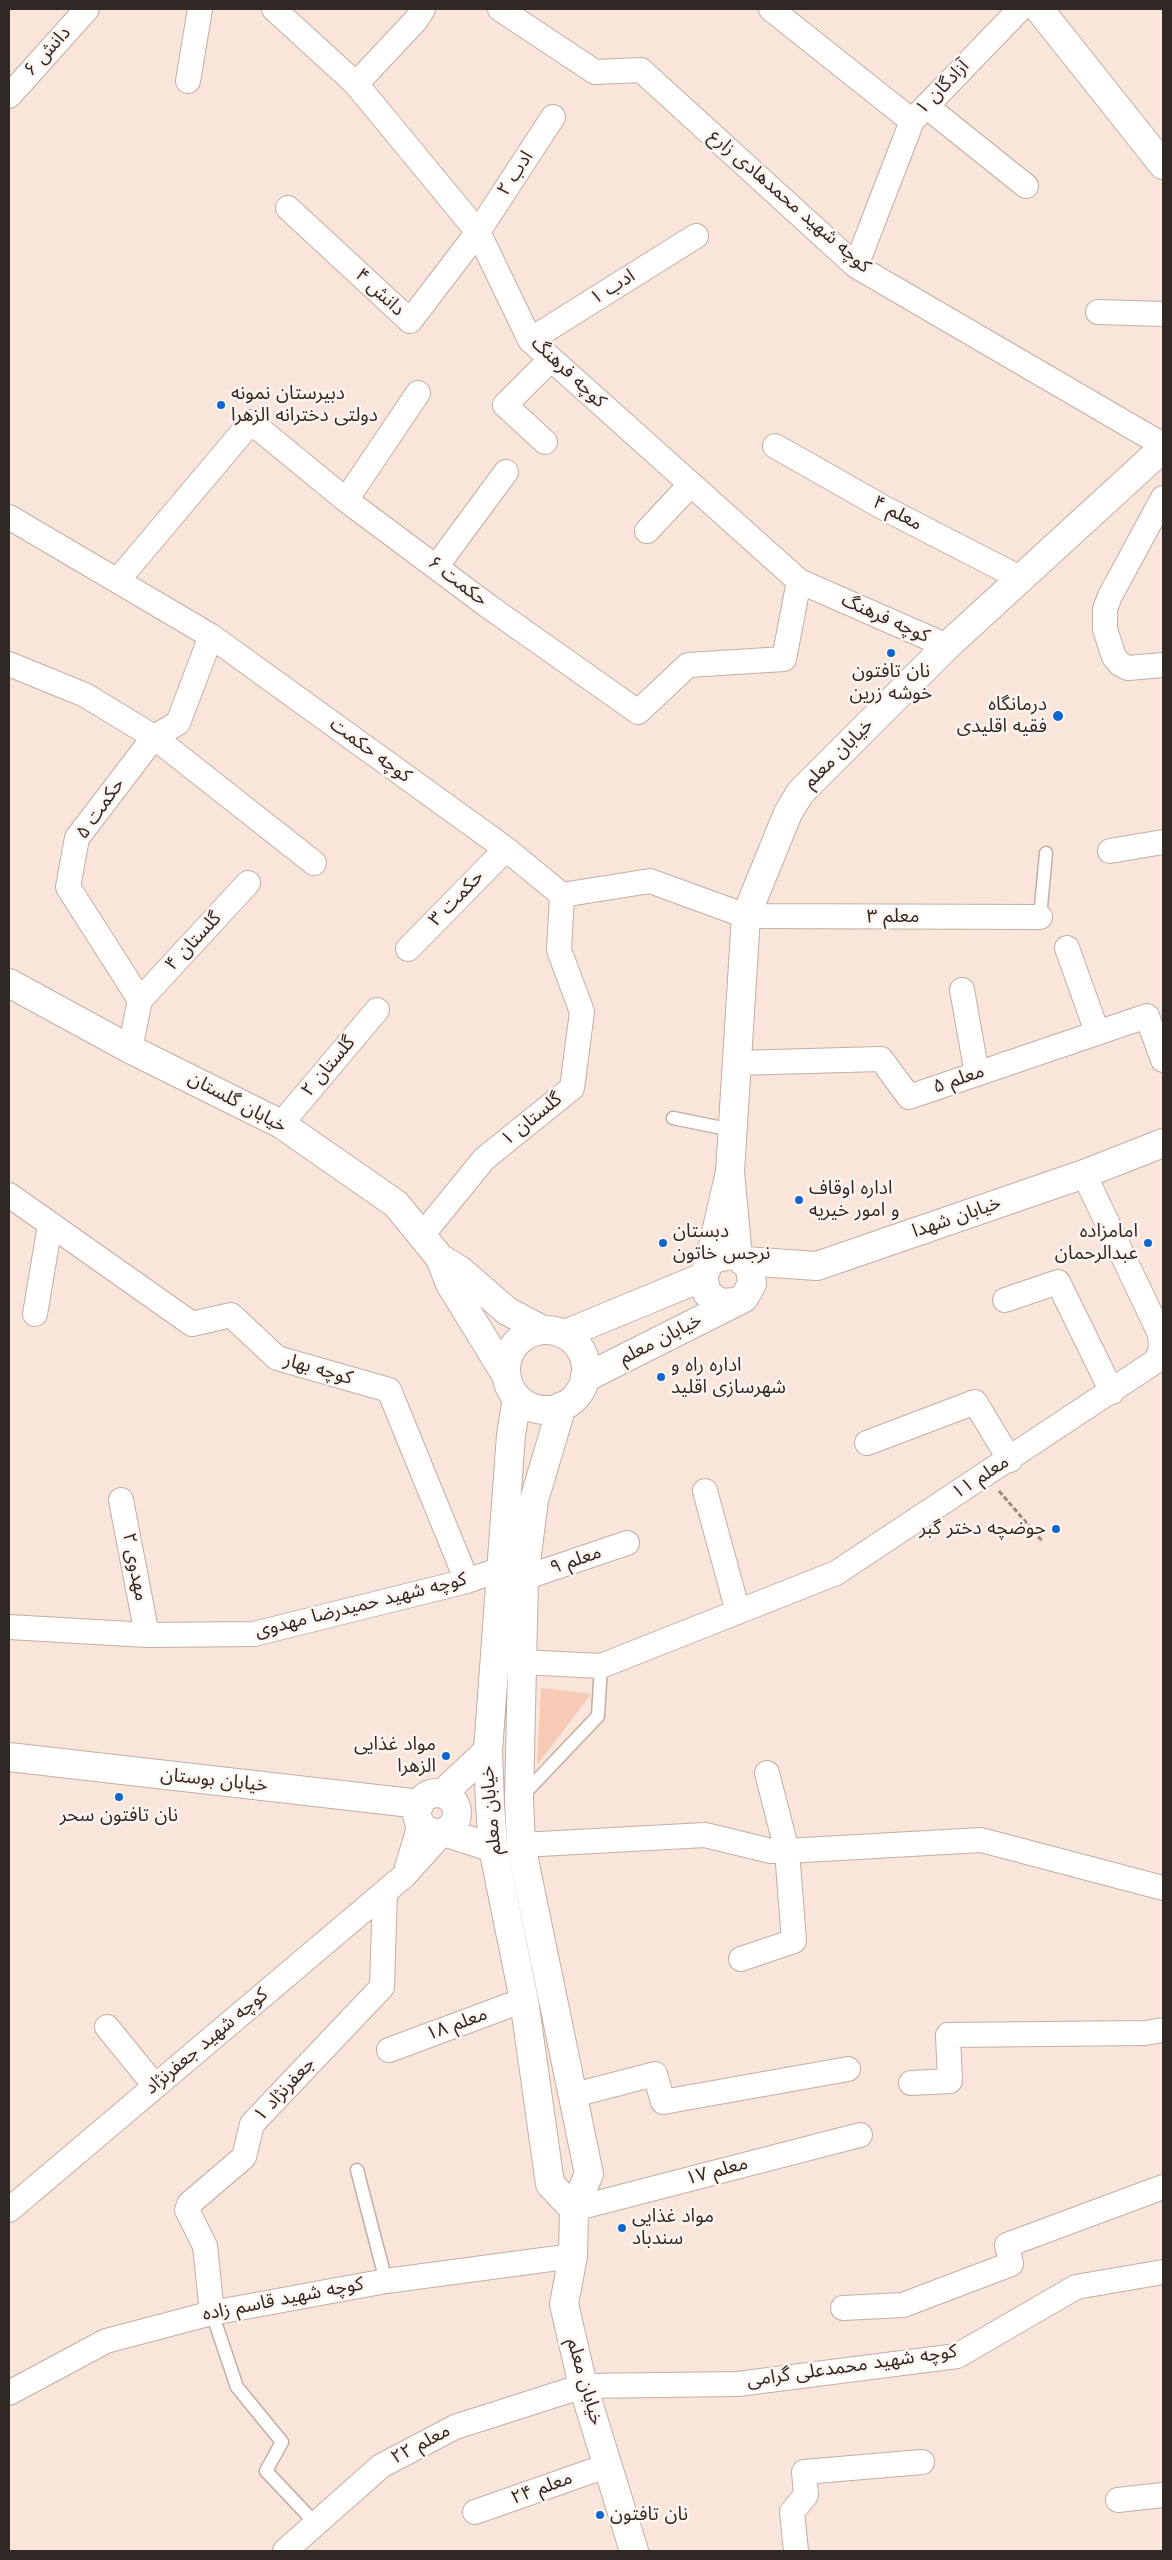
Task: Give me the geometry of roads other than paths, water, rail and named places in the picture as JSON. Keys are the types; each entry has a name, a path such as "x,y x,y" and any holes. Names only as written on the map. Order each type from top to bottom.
{"main road":[{"path":"1039,9 1163,165"},
{"name":"خیابان معلم","path":"742,1259 730,1172 746,916 788,813 800,793 947,646 1022,579 1163,446"},
{"name":"خیابان گلستان","path":"9,983 130,1048 281,1124 396,1204 423,1234 440,1258"},
{"name":"خیابان شهدا","path":"742,1259 817,1266 1084,1174 1163,1143"},
{"name":"خیابان معلم","path":"553,1332 706,1270 730,1172"},
{"path":"723,1255 742,1259 750,1268 752,1284 749,1292 736,1302 728,1304 713,1299 704,1285 706,1270 723,1255"},
{"path":"440,1258 461,1271 507,1311 574,1340 582,1353 586,1368 581,1390 573,1400 550,1410 526,1405 511,1387 450,1284 440,1258"},
{"name":"خیابان معلم","path":"585,1378 736,1302"},
{"path":"511,1387 506,1363 510,1350 518,1340 528,1333 553,1332"},
{"name":"خیابان معلم","path":"511,1387 513,1574 522,1662 519,1799 521,1845 589,2174 574,2208 572,2256 564,2304 583,2386 609,2465 634,2551"},
{"name":"خیابان معلم","path":"562,1406 513,1574 488,1751 493,1848 524,2000 550,2184 574,2208"},
{"path":"432,1813 488,1751"},
{"name":"خیابان بوستان","path":"9,1757 432,1813 493,1848"}],"street":[{"name":"دانش ۶","path":"9,96 87,9"},
{"path":"188,81 200,9"},
{"name":"کوچه فرهنگ","path":"274,9 356,84 478,232 530,340 798,581 947,646"},
{"path":"356,84 416,20 423,9"},
{"name":"کوچه شهید محمدهادی زارع","path":"500,9 595,72 641,70 856,266 1163,446"},
{"path":"771,9 1026,186"},
{"name":"آزادگان ۱","path":"856,266 919,113 1020,9"},
{"name":"ادب ۲","path":"478,232 553,117"},
{"name":"دانش ۴","path":"288,208 410,321 478,232"},
{"name":"ادب ۱","path":"530,340 696,236"},
{"path":"1098,312 1163,314"},
{"path":"545,442 505,405 551,359"},
{"path":"346,500 418,393"},
{"name":"حکمت ۶","path":"118,580 251,422 346,500 638,712 688,665 784,659 798,581"},
{"name":"معلم ۴","path":"775,446 884,508 1022,579"},
{"path":"436,566 506,472"},
{"path":"647,531 691,484"},
{"path":"1163,498 1110,596 1105,609 1106,629 1114,657 1120,664 1128,668 1163,665"},
{"name":"کوچه حکمت","path":"9,517 211,636 506,849 562,895"},
{"name":"حکمت ۵","path":"140,1000 68,886 77,838 154,737 178,723 211,636"},
{"path":"9,664 85,696 154,737 314,864"},
{"path":"1110,851 1163,842"},
{"name":"حکمت ۳","path":"408,949 506,849"},
{"path":"562,895 650,881 746,916"},
{"name":"گلستان ۴","path":"140,1000 248,883"},
{"name":"گلستان ۱","path":"423,1234 484,1159 572,1088 582,1012 559,950 562,895"},
{"name":"معلم ۳","path":"746,916 1040,917"},
{"path":"1067,948 1097,1032"},
{"path":"962,990 977,1074"},
{"path":"130,1048 140,1000"},
{"name":"گلستان ۲","path":"281,1124 378,1010"},
{"name":"معلم ۵","path":"736,1063 881,1059 909,1097 1147,1016 1163,1060"},
{"name":"معلم ۱۱","path":"522,1662 601,1666 836,1573 1010,1460 1156,1361 1161,1349 1160,1334 1084,1174"},
{"name":"کوچه بهار","path":"9,1195 192,1324 231,1315 277,1358 389,1390 467,1581"},
{"path":"34,1314 50,1225"},
{"path":"1005,1300 1058,1282 1112,1392"},
{"path":"867,1443 975,1402 1010,1460"},
{"path":"705,1491 738,1612"},
{"name":"مهدوی ۲","path":"121,1500 147,1634"},
{"name":"معلم ۹","path":"513,1574 627,1543"},
{"name":"کوچه شهید حمیدرضا مهدوی","path":"9,1627 147,1634 254,1634 467,1581 513,1574"},
{"path":"741,1959 794,1941 787,1851 767,1773"},
{"name":"کوچه شهید جعفرنژاد","path":"9,2210 405,1875 432,1813"},
{"path":"521,1845 705,1835 771,1851 787,1851 981,1840 1163,1888"},
{"name":"جعفرنژاد ۱","path":"212,2313 205,2246 187,2210 189,2204 244,2157 252,2124 382,1987 385,1892"},
{"name":"معلم ۱۸","path":"390,2050 524,2000"},
{"path":"107,2027 155,2086"},
{"path":"911,2083 950,2081 948,2035 1145,2033 1163,2030"},
{"path":"574,2095 655,2074 663,2102 848,2069"},
{"name":"معلم ۱۷","path":"574,2208 860,2135"},
{"path":"843,2308 903,2305 1011,2264 1007,2245 1163,2187"},
{"name":"کوچه شهید قاسم زاده","path":"9,2393 106,2340 212,2313 386,2281 572,2256"},
{"name":"کوچه شهید محمدعلی گرامی","path":"583,2386 738,2384 957,2356 1076,2287 1163,2272"},
{"name":"معلم ۲۲","path":"285,2551 317,2525 381,2466 455,2427 583,2386"},
{"path":"796,2551 792,2512 806,2494 804,2472 922,2462"},
{"name":"معلم ۲۴","path":"476,2512 609,2465"},
{"path":"1118,2500 1163,2496"}],"lane":[{"path":"1040,917 1046,853"},
{"path":"673,1118 732,1130"},
{"path":"519,1799 598,1716 601,1666"},
{"path":"357,2170 386,2281"},
{"path":"212,2313 237,2387 282,2442 266,2471 317,2525"}],"place":[{"name":"دبیرستان نمونه دولتی دخترانه الزهرا","path":"221,405"},
{"name":"نان تافتون خوشه زرین","path":"891,653"},
{"name":"درمانگاه فقیه اقلیدی","path":"1058,716"},
{"name":"اداره اوقاف و امور خیریه","path":"799,1200"},
{"name":"دبستان نرجس خاتون","path":"663,1243"},
{"name":"امامزاده عبدالرحمان","path":"1148,1243"},
{"name":"اداره راه و شهرسازی اقلید","path":"661,1377"},
{"name":"حوضچه دختر گبر","path":"1056,1529"},
{"name":"مواد غذایی الزهرا","path":"446,1756"},
{"name":"نان تافتون سحر","path":"119,1797"},
{"name":"مواد غذایی سندباد","path":"622,2228"},
{"name":"نان تافتون","path":"600,2515"}]}
